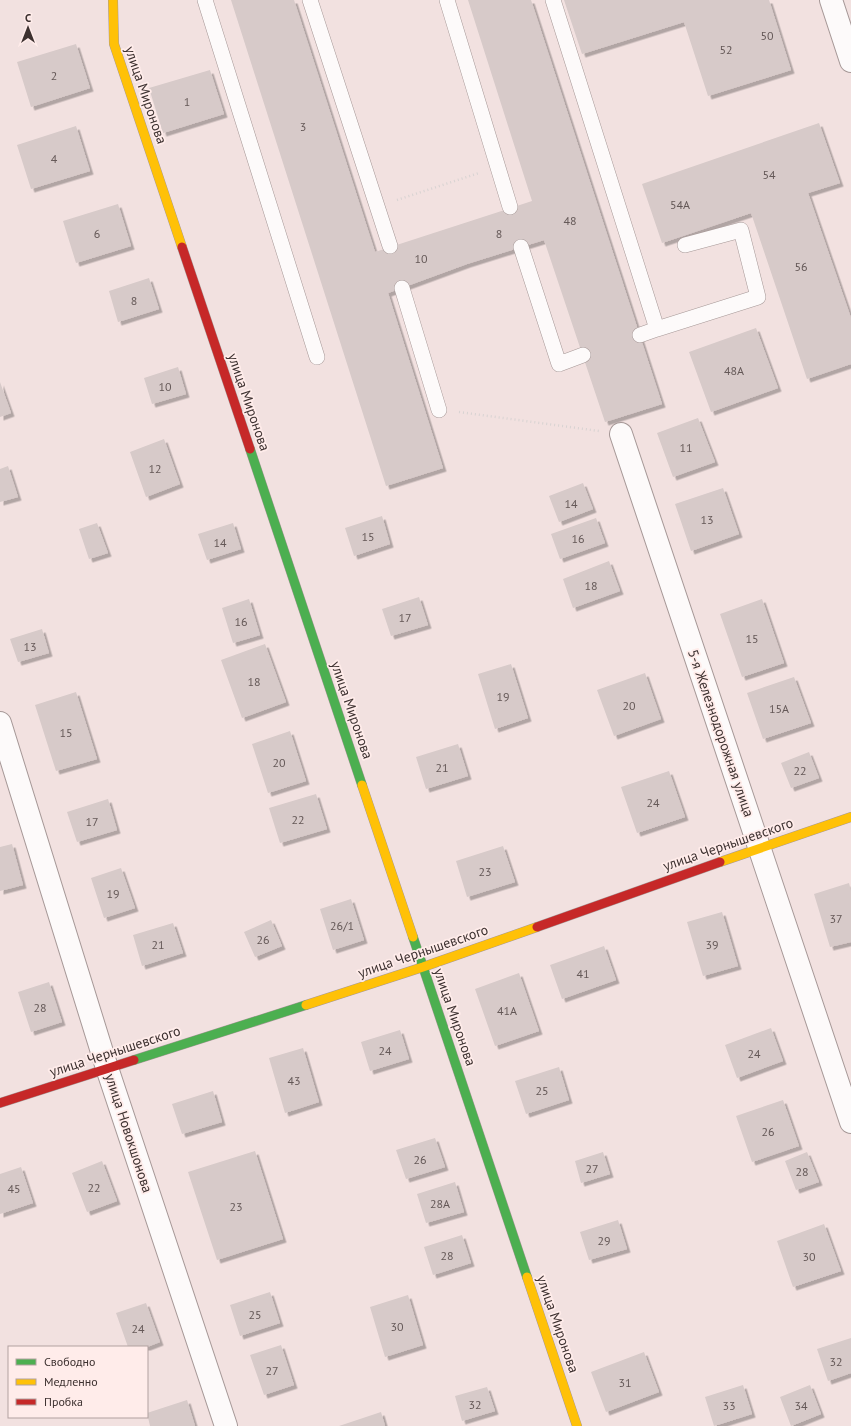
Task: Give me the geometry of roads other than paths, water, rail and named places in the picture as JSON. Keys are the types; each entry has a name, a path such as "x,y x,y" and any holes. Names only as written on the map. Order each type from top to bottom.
{"street":[{"name":"улица Миронова","path":"113,0 114,44 577,1426"},
{"path":"831,0 851,61"},
{"name":"5-я Железнодорожная улица","path":"621,434 851,1122"},
{"name":"улица Новокшонова","path":"0,723 107,1068 226,1426"},
{"name":"улица Чернышевского","path":"0,1103 423,967 851,817"}],"lane":[{"path":"205,0 317,357"},
{"path":"310,0 390,246"},
{"path":"447,0 510,207"},
{"path":"553,0 657,329"},
{"path":"640,335 758,297 741,230 685,245"},
{"path":"521,247 559,364 583,355"},
{"path":"402,288 439,410"}]}
